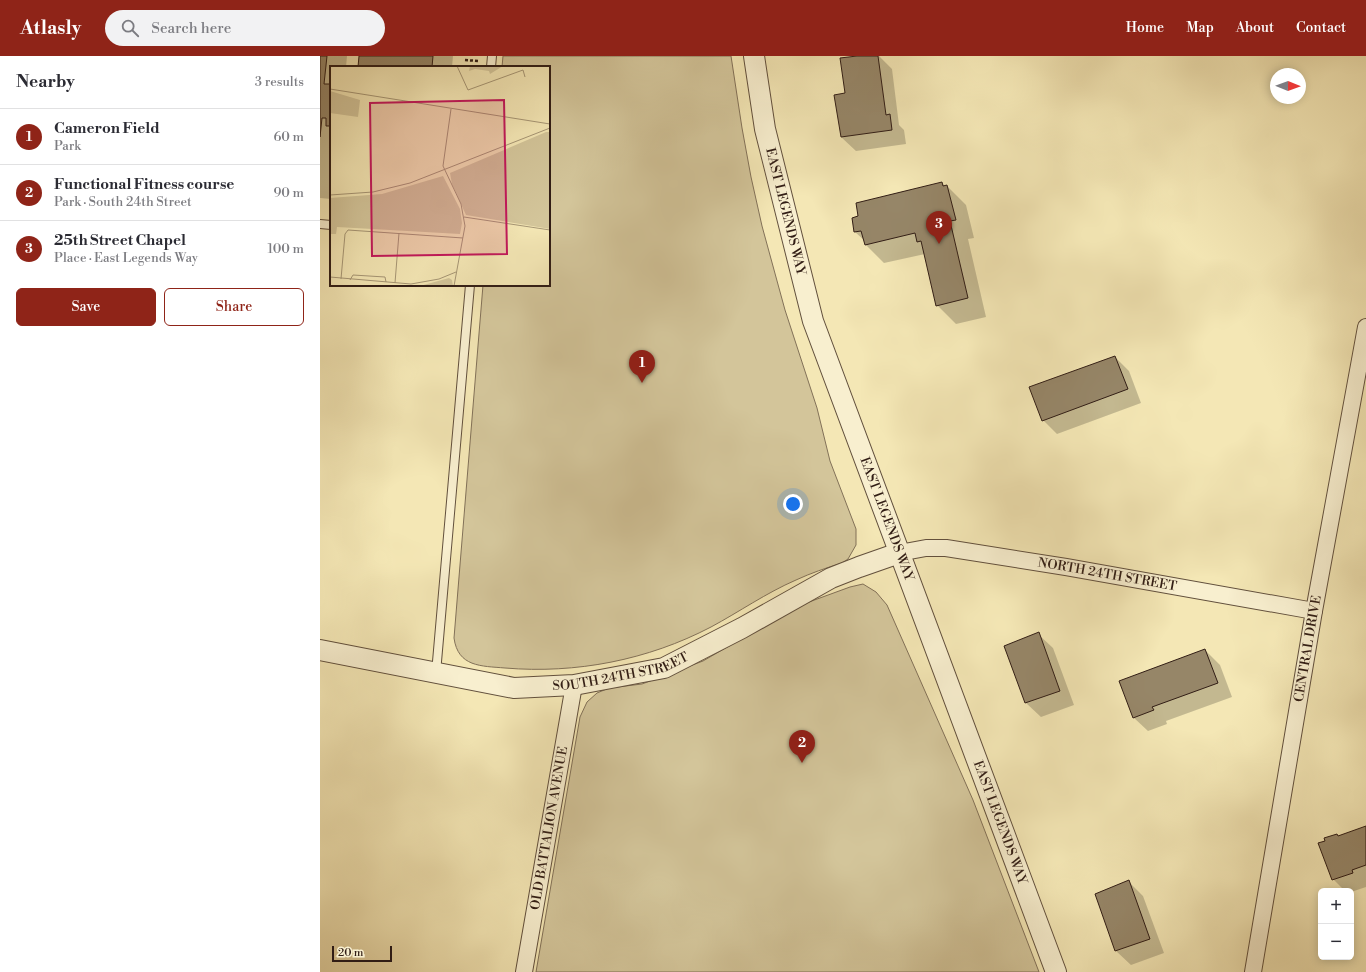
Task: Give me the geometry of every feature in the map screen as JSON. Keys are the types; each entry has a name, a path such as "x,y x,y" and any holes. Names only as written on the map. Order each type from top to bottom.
{"street":[{"name":"EAST LEGENDS WAY","path":"754,56 765,129 813,321 1056,972"},
{"name":"CENTRAL DRIVE","path":"1253,972 1314,611 1366,327"},
{"name":"NORTH 24TH STREET","path":"899,553 926,548 946,548 1066,567 1314,611"},
{"name":"SOUTH 24TH STREET","path":"320,650 514,688 574,685 664,668 742,628 831,578 899,553"},
{"name":"OLD BATTALION AVENUE","path":"524,972 574,685"}],"lane":[{"path":"491,66 492,56"},
{"path":"320,224 330,225"},
{"path":"436,673 470,286"}],"path":[{"path":"465,60 478,61"}],"shaded area":[{"path":"503,56 731,56 742,128 762,226 785,310 817,408 830,461 856,529 856,545 848,559 842,563 802,577 785,585 711,627 687,638 637,656 611,662 558,669 532,669 479,665 466,660 460,655 456,648 454,638 483,286 550,286 550,66 502,66"},
{"path":"863,584 876,592 887,605 973,800 1039,972 536,972 580,717 587,702 597,693 609,688 642,684 703,661 798,606 850,587"}],"building":[{"path":"320,56 327,56 324,84 330,84 330,126 326,126 326,118 322,118 320,137"},
{"path":"359,56 433,56 432,66 358,66"},
{"path":"878,56 886,115 890,114 892,130 841,137 834,95 845,93 840,58"},
{"path":"942,182 943,186 947,185 956,220 950,221 968,298 936,306 921,241 917,242 915,233 865,245 861,231 854,232 852,218 858,216 856,203"},
{"path":"1115,356 1128,389 1042,421 1029,387"},
{"path":"1039,632 1060,691 1025,703 1004,646"},
{"path":"1205,649 1218,683 1152,707 1154,710 1133,718 1119,681"},
{"path":"1366,826 1366,865 1352,870 1353,873 1332,880 1318,843 1325,841 1324,838 1337,834 1338,836"},
{"path":"1129,880 1150,939 1115,951 1095,894"}],"place":[{"name":"25th Street Chapel","path":"939,244"},
{"name":"Cameron Field","path":"642,383"},
{"name":"Functional Fitness course","path":"802,763"}]}
